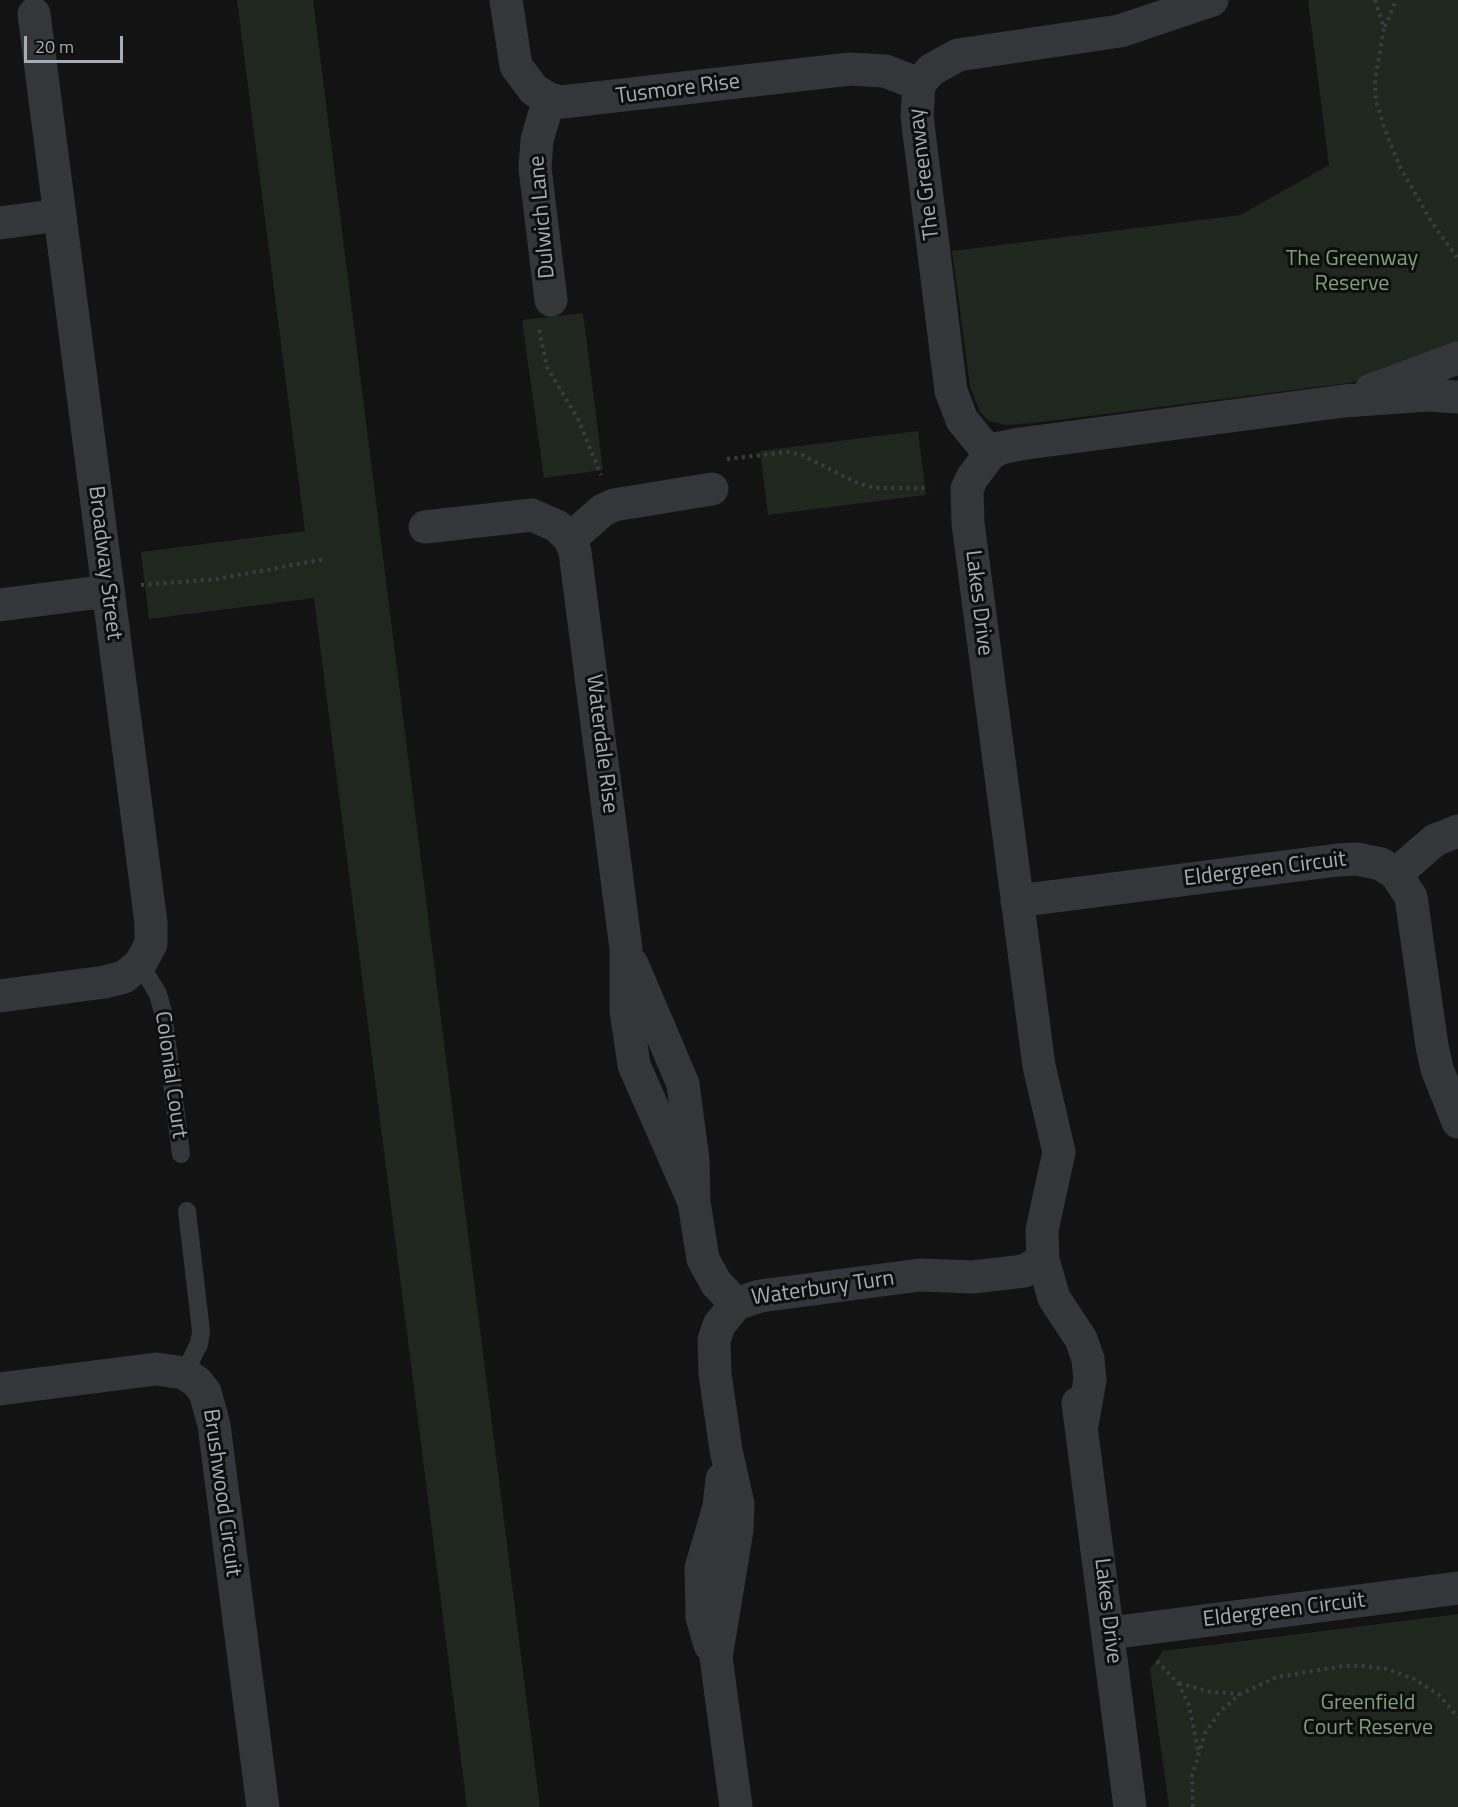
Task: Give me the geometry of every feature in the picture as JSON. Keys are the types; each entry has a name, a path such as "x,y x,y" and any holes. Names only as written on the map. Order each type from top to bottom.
{"street":[{"path":"506,0 516,66 524,80 549,99"},
{"name":"The Greenway","path":"990,454 962,420 951,391 917,116 916,98 919,84 931,70 958,55 1120,31 1212,0"},
{"name":"Broadway Street","path":"34,14 60,215 122,588 151,923 151,944 140,964"},
{"name":"Tusmore Rise","path":"549,99 579,102 859,68 885,71 919,84"},
{"name":"Dulwich Lane","path":"549,99 537,140 535,168 551,300"},
{"path":"0,223 60,215"},
{"path":"1344,401 1458,358"},
{"path":"990,454 1000,448 1020,444 1344,401 1427,395 1458,397"},
{"name":"Lakes Drive","path":"990,454 972,477 966,503 1039,1066 1048,1113 1057,1137 1059,1152 1042,1230 1030,1261 1081,1339 1088,1359 1090,1380 1082,1425 1131,1804"},
{"path":"425,527 532,516 557,526 570,540 603,510 614,505 714,475"},
{"name":"Waterdale Rise","path":"570,540 579,568 626,949 683,1084 693,1160 694,1202 699,1245 709,1272 736,1304"},
{"path":"0,605 122,588"},
{"path":"1458,831 1435,840 1396,874 1405,886 1414,909 1432,1046 1437,1069 1458,1122"},
{"name":"Eldergreen Circuit","path":"1017,901 1338,860 1369,861 1381,864 1396,874"},
{"path":"0,996 105,982 124,977 140,964"},
{"name":"Waterbury Turn","path":"736,1807 716,1658 737,1530 738,1504 726,1450 715,1374 714,1340 719,1325 736,1304 760,1296 920,1275 973,1277 1030,1261"},
{"path":"0,1389 156,1369 184,1373"},
{"name":"Brushwood Circuit","path":"184,1373 197,1382 205,1392 214,1425 263,1807"},
{"name":"Eldergreen Circuit","path":"1110,1633 1458,1588"}],"lane":[{"name":"Colonial Court","path":"140,964 158,994 163,1012 181,1154"},
{"path":"184,1373 198,1344 201,1331 187,1211"}],"path":[{"path":"1375,0 1384,28"},
{"path":"1396,0 1384,28 1375,80 1377,100 1384,127 1400,167 1431,221 1458,259"},
{"path":"551,300 540,313 541,349 547,367 578,418 600,475 609,474"},
{"path":"714,475 788,452 802,455 874,488 929,488"},
{"path":"122,588 217,579 325,559"},
{"path":"1193,1807 1192,1776 1205,1733 1220,1712 1240,1694 1277,1677 1365,1666 1388,1669 1414,1679 1440,1695 1458,1717"},
{"path":"1178,1683 1211,1692 1240,1694"}],"green space":[{"path":"237,0 313,0 540,1807 467,1807 314,598 149,619 141,552 305,531"},
{"name":"The Greenway Reserve","path":"1308,0 1458,0 1458,347 1349,383 1034,423 1005,425 989,421 980,412 970,386 952,251 1240,215 1329,165"},
{"path":"583,313 603,470 544,478 522,320"},
{"path":"918,431 926,495 768,515 760,451"},
{"name":"Greenfield Court Reserve","path":"1458,1614 1458,1807 1169,1807 1150,1669 1163,1651"}]}
